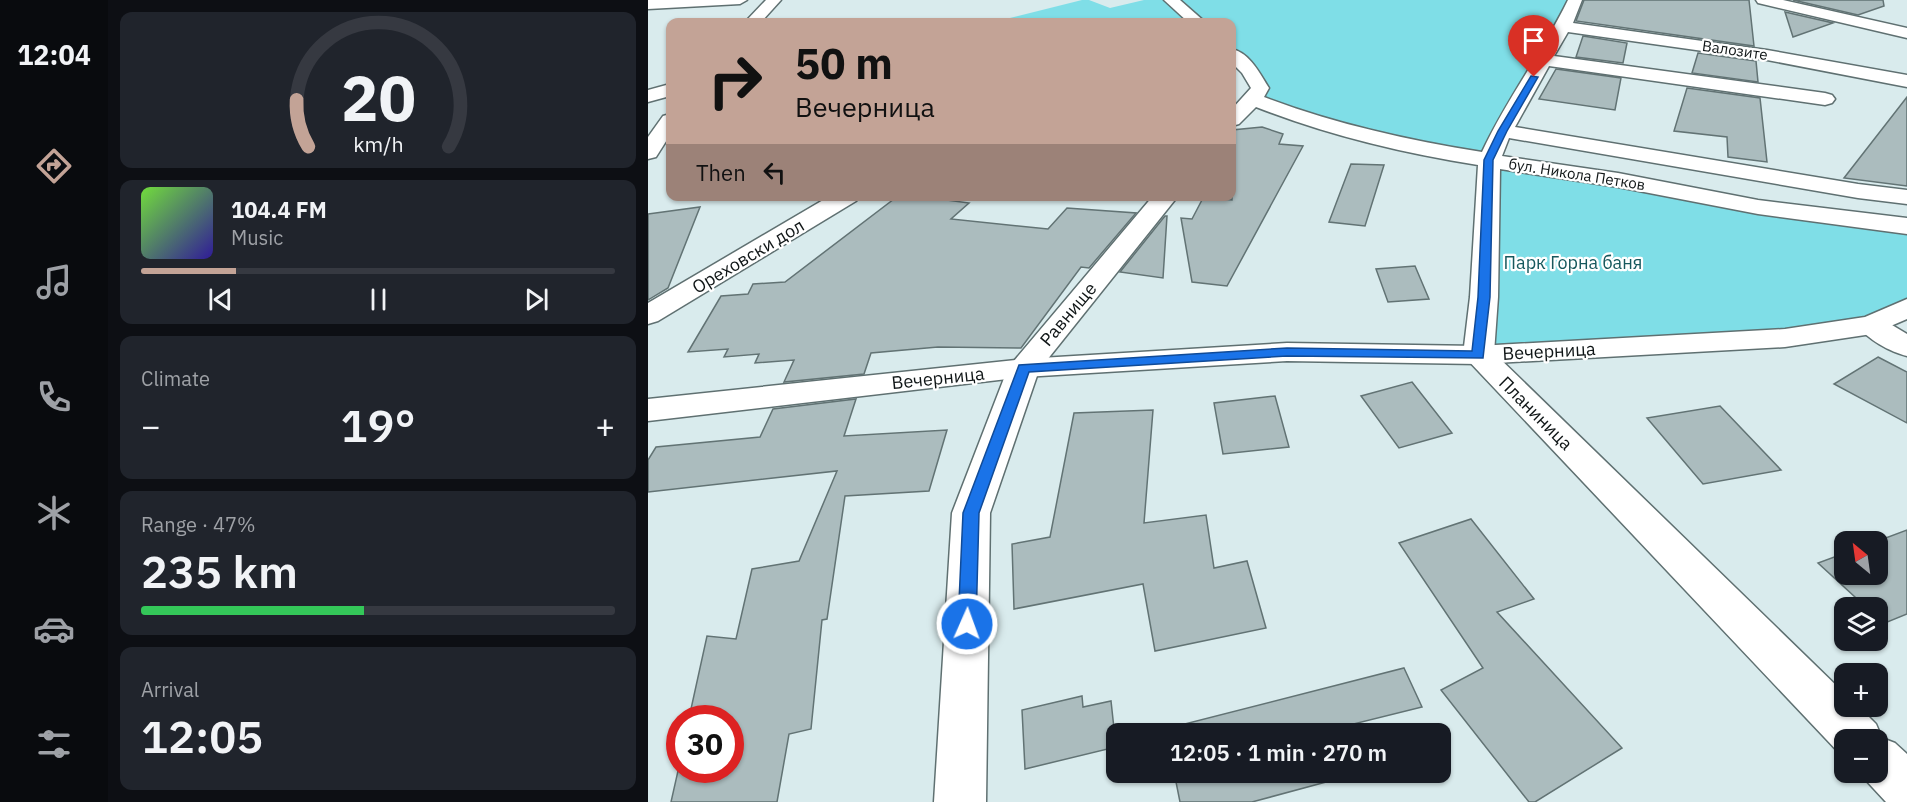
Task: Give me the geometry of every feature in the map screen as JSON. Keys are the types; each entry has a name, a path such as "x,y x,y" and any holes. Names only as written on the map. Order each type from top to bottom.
{"street":[{"path":"648,4 740,0"},
{"path":"757,18 774,0"},
{"path":"1171,0 1192,18"},
{"path":"1478,355 1495,145 1563,26 1575,0"},
{"path":"1763,0 1907,33"},
{"name":"Валозите","path":"1563,26 1767,55 1907,81"},
{"path":"1544,60 1825,99"},
{"path":"1236,116 1253,99 1260,88 1240,69"},
{"path":"648,96 666,91"},
{"name":"бул. Никола Петков","path":"1253,99 1288,115 1351,134 1495,145 1907,197"},
{"path":"648,152 666,126"},
{"name":"бул. Никола Петков","path":"1495,145 1631,182 1757,207 1907,226"},
{"name":"Ореховски дол","path":"648,315 840,201"},
{"name":"Равнище","path":"960,802 971,513 1024,368 1162,201"},
{"name":"Вечерница","path":"648,410 1024,368 1287,352 1478,355 1785,338 1872,325 1907,308"},
{"path":"1872,325 1907,347"},
{"name":"Планиница","path":"1478,355 1848,729"},
{"path":"1888,769 1907,788"}],"green space":[{"name":"Парк Горна баня","path":"1082,0 1089,0 1110,8 1144,0 1575,0 1489,159 1907,226 1907,308 1872,325 1478,355 1488,160 1351,134 1253,99 1249,70 1236,68 1236,18 1010,18"}],"building":[{"path":"1584,0 1749,0 1754,46 1576,21"},
{"path":"1793,0 1883,0 1884,6 1858,15"},
{"path":"1785,12 1833,23 1793,37"},
{"path":"1583,36 1627,43 1623,63 1576,57"},
{"path":"1698,53 1756,61 1758,82 1692,73"},
{"path":"1556,69 1621,78 1615,110 1539,99"},
{"path":"1687,88 1760,98 1767,162 1728,157 1727,137 1674,131"},
{"path":"1907,97 1907,186 1844,178"},
{"path":"1262,127 1283,134 1279,144 1303,146 1227,286 1192,282 1181,218 1192,219 1201,201 1236,201 1236,130"},
{"path":"1351,164 1384,165 1365,226 1329,222"},
{"path":"891,201 969,203 951,219 1048,229 1067,208 1136,213 1089,268 1081,267 1021,348 938,347 871,353 864,374 784,382 794,360 755,363 759,354 724,357 728,349 688,352 721,296 748,294 753,284 785,282"},
{"path":"700,207 668,288 648,300 648,214"},
{"path":"1167,216 1163,278 1120,272"},
{"path":"1415,266 1429,299 1388,302 1376,269"},
{"path":"1878,357 1907,372 1907,423 1834,384"},
{"path":"1412,382 1452,433 1399,448 1361,396"},
{"path":"1275,396 1289,447 1223,454 1214,403"},
{"path":"856,399 844,436 947,430 929,491 845,496 827,619 822,620 811,729 789,734 777,802 671,802 675,783 744,783 744,705 692,705 707,636 736,639 752,569 799,561 837,471 648,492 648,460 656,447 760,437 773,409"},
{"path":"1720,406 1781,470 1703,484 1647,418"},
{"path":"1153,410 1144,523 1206,515 1214,568 1247,561 1266,628 1155,651 1143,584 1014,609 1012,544 1050,537 1074,413"},
{"path":"1471,519 1534,599 1497,612 1622,748 1535,802 1529,802 1441,690 1483,668 1399,543"},
{"path":"1907,530 1907,614 1888,622 1888,597 1855,597 1842,585 1888,585 1888,537"},
{"path":"1834,557 1834,578 1818,563"},
{"path":"1404,668 1422,707 1357,723 1189,723"},
{"path":"1082,696 1083,707 1111,701 1113,723 1106,723 1106,749 1025,769 1022,710"},
{"path":"1176,783 1322,783 1252,802 1180,802"}],"route":[{"path":"967,624 971,513 1024,368 1287,352 1478,355 1484,297 1488,160 1502,131 1534,77"}]}
